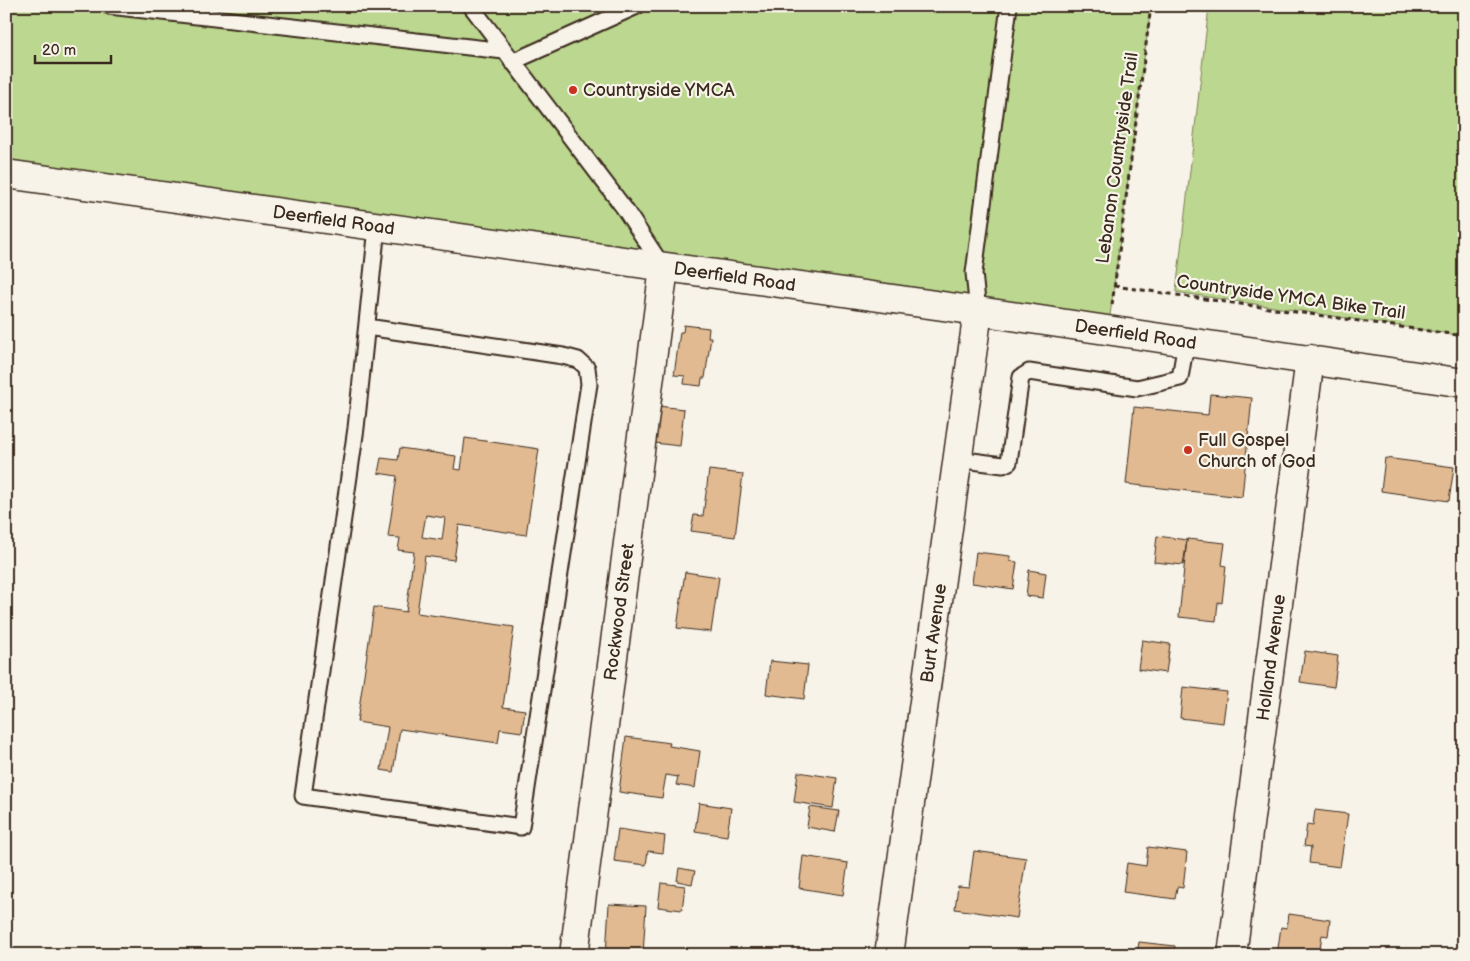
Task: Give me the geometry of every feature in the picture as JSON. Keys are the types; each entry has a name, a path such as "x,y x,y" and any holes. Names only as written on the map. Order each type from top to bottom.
{"street":[{"name":"Deerfield Road","path":"6,174 1310,359 1464,383"},
{"name":"Rockwood Street","path":"574,955 664,268"},
{"name":"Burt Avenue","path":"889,955 978,312"},
{"name":"Holland Avenue","path":"1232,955 1310,359"}],"lane":[{"path":"471,6 624,208 664,268"},
{"path":"116,7 508,56 637,6"},
{"path":"978,312 974,273 1009,6"},
{"path":"367,327 563,356 578,360 588,368 589,384 521,826 303,796 356,428 377,227"},
{"path":"957,459 1004,465 1009,462 1021,377 1029,372 1137,388 1180,378 1186,342"}],"path":[{"name":"Lebanon Countryside Trail","path":"1111,314 1151,6"},
{"name":"Countryside YMCA Bike Trail","path":"1114,286 1464,336"}],"green space":[{"name":"Countryside YMCA","path":"6,6 1151,6 1108,331 6,174"},
{"path":"1209,6 1464,6 1464,336 1176,292"}],"building":[{"path":"684,325 709,328 708,337 711,337 705,378 702,378 701,386 684,384 685,376 674,375 680,332 683,332"},
{"name":"Full Gospel Church of God","path":"1210,394 1252,398 1242,497 1126,484 1134,407 1208,415"},
{"path":"658,406 684,409 680,446 654,443"},
{"path":"465,438 539,449 526,535 459,525 454,560 425,556 417,613 514,627 503,707 525,710 522,732 500,729 498,743 400,729 393,772 381,770 388,727 357,722 374,607 406,612 414,552 398,550 400,538 388,537 397,476 378,473 381,458 398,460 400,448 456,456 454,469 461,470","holes":["426,515 445,518 442,540 422,537"]},
{"path":"1385,458 1454,467 1449,501 1381,491"},
{"path":"709,470 743,474 735,537 691,531 694,515 703,516"},
{"path":"1157,536 1187,540 1183,565 1154,562"},
{"path":"1187,539 1225,543 1222,565 1226,566 1222,603 1218,602 1216,621 1179,617"},
{"path":"976,552 1010,556 1010,561 1017,562 1013,589 972,583"},
{"path":"1029,570 1046,573 1043,598 1026,596"},
{"path":"685,572 719,577 711,632 677,628"},
{"path":"1142,640 1170,644 1166,673 1138,669"},
{"path":"1305,651 1338,656 1334,687 1300,682"},
{"path":"770,661 808,665 804,699 766,694"},
{"path":"1183,687 1227,692 1223,723 1180,718"},
{"path":"626,737 670,743 669,746 700,751 695,788 676,785 678,777 666,775 662,798 619,792"},
{"path":"798,772 837,778 833,808 794,802"},
{"path":"699,803 731,808 727,836 695,831"},
{"path":"810,807 839,811 835,832 807,827"},
{"path":"1315,810 1348,814 1340,867 1309,863 1311,847 1304,846 1307,824 1313,825"},
{"path":"618,829 665,836 663,853 648,851 646,865 614,861"},
{"path":"1148,847 1187,852 1183,888 1177,887 1175,899 1123,892 1127,863 1146,866"},
{"path":"974,851 1026,858 1017,918 955,909 958,886 969,887"},
{"path":"803,856 848,863 843,895 799,888"},
{"path":"679,868 695,871 692,884 677,881"},
{"path":"661,883 685,886 682,910 658,907"},
{"path":"609,904 646,906 643,955 606,955"},
{"path":"1289,914 1330,920 1328,936 1322,935 1319,955 1277,955 1281,927 1287,928"},
{"path":"1139,942 1175,946 1174,955 1137,955"}],"place":[{"name":"Countryside YMCA","path":"573,90"},
{"name":"Full Gospel Church of God","path":"1188,450"}]}
